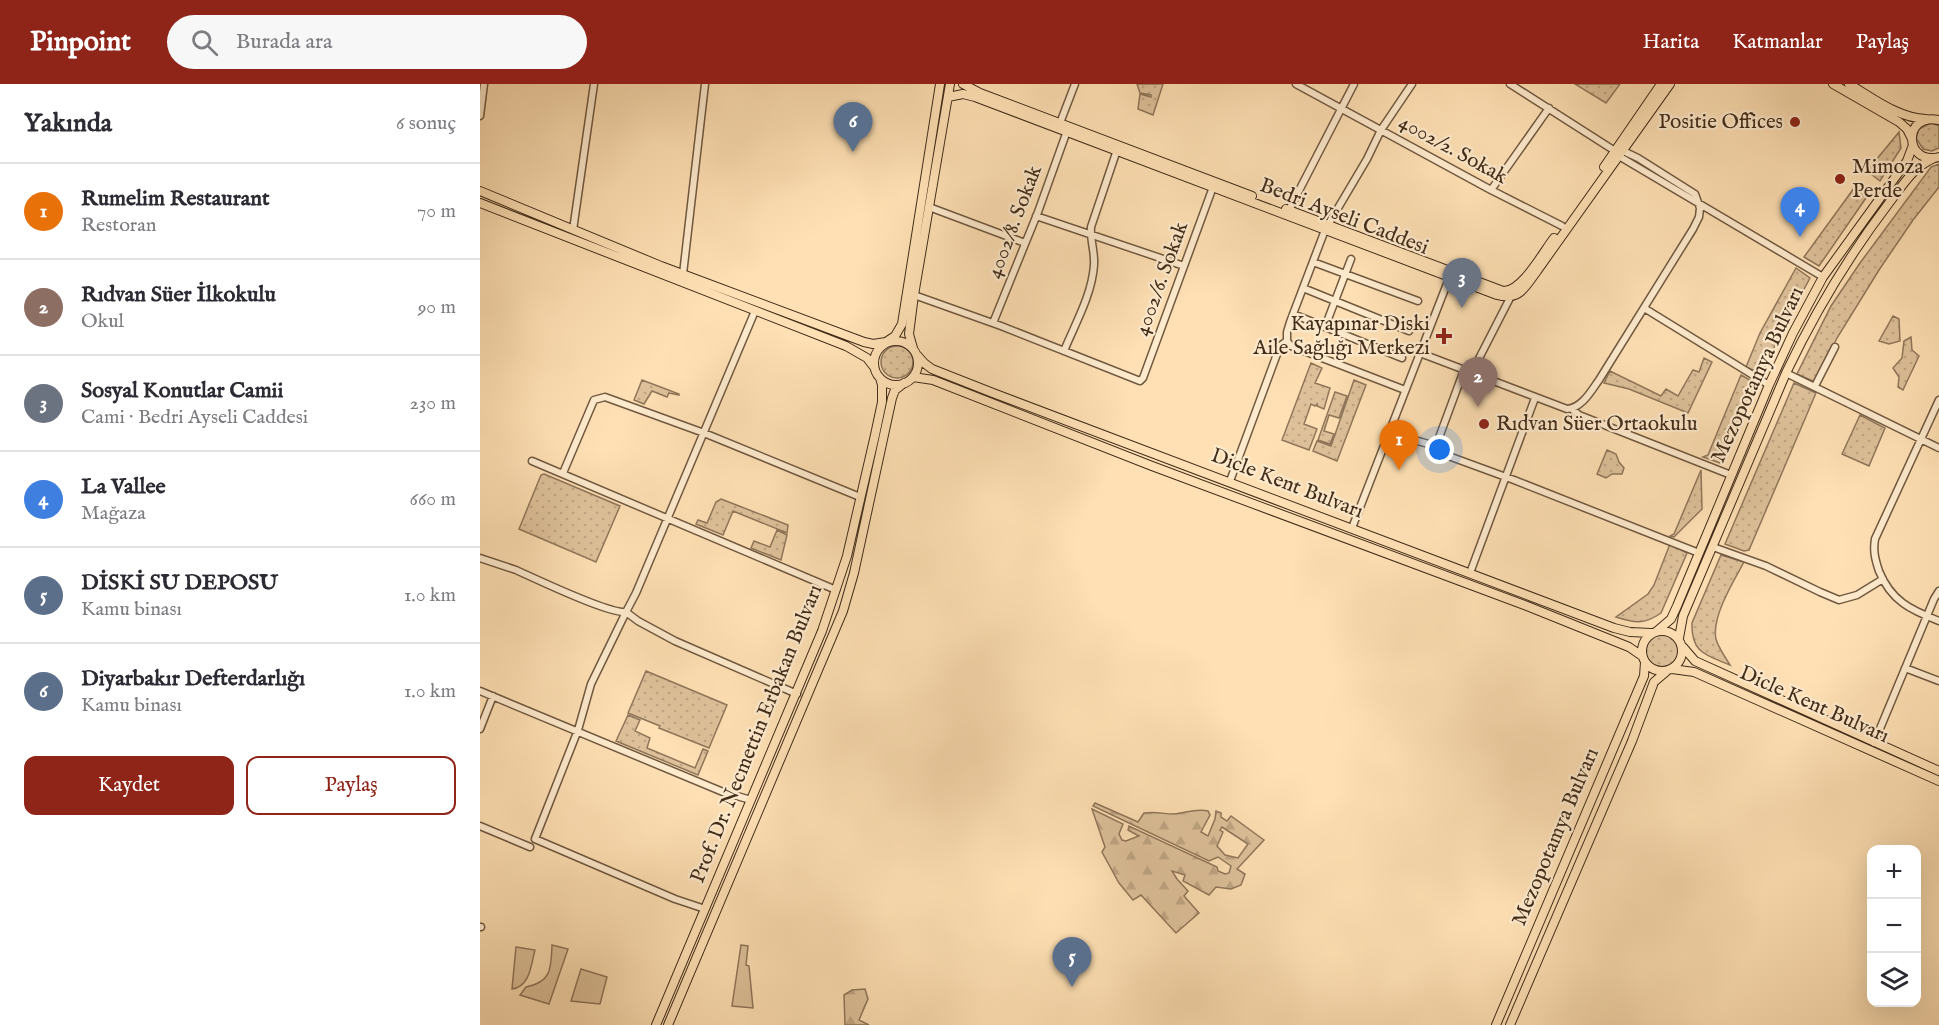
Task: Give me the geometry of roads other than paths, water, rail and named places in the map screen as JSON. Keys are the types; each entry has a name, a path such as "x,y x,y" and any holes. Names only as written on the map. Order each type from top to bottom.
{"main road":[{"path":"874,367 876,353 895,336 902,324 940,84"},
{"path":"480,203 846,346 860,353 874,367 880,378 891,384 904,384 913,377 918,366 909,334 950,84"},
{"name":"Bedri Ayseli Caddesi","path":"963,84 980,93 1289,210 1497,295 1510,298 1524,289 1661,84"},
{"name":"Bedri Ayseli Caddesi","path":"948,97 963,94 975,97 1213,187 1498,290 1509,291 1521,284 1617,152 1670,84"},
{"path":"1833,84 1899,122 1907,129 1921,156 1936,158"},
{"path":"1850,84 1903,115 1914,119 1935,118"},
{"name":"Mezopotamya Bulvarı","path":"1654,632 1671,619 1769,385 1823,277 1907,161 1916,126 1935,118"},
{"name":"Mezopotamya Bulvarı","path":"1679,638 1683,616 1786,373 1814,316 1844,266 1917,168 1936,158"},
{"path":"480,191 683,274 864,342 873,344 900,341 915,351"},
{"name":"Dicle Kent Bulvarı","path":"915,351 924,363 942,373 1614,628 1630,632 1654,632"},
{"name":"Dicle Kent Bulvarı","path":"913,377 933,380 1152,466 1527,606 1629,647 1643,659"},
{"name":"Prof. Dr. Necmettin Erbakan Bulvarı","path":"656,1025 822,632 847,556 882,402 880,378"},
{"name":"Prof. Dr. Necmettin Erbakan Bulvarı","path":"668,1025 843,611 892,398 895,390 904,384"},
{"path":"1669,631 1679,638 1683,647 1681,660 1670,670 1655,670 1643,659 1643,643 1654,632 1669,631"},
{"name":"Dicle Kent Bulvarı","path":"1683,647 1695,661 1939,771"},
{"name":"Mezopotamya Bulvarı","path":"1496,1025 1644,676 1643,659"},
{"name":"Mezopotamya Bulvarı","path":"1510,1025 1632,741 1654,682 1670,670"},
{"name":"Dicle Kent Bulvarı","path":"1670,670 1694,672 1939,781"}],"street":[{"path":"480,116 484,84"},
{"path":"573,230 594,84"},
{"path":"683,274 705,84"},
{"path":"1060,123 1075,84"},
{"name":"4002/2. Sokak","path":"1296,84 1562,226"},
{"path":"1289,210 1354,84"},
{"path":"1406,390 1291,346 1287,341 1287,332 1327,227 1367,159 1381,130 1412,84"},
{"path":"1510,84 1823,277"},
{"path":"1491,190 1549,108"},
{"name":"4002/8. Sokak","path":"993,323 1067,131"},
{"path":"914,295 1064,351 1093,276 1094,261 1090,235 1117,150"},
{"name":"4002/6. Sokak","path":"1064,351 1140,381 1143,378 1213,187"},
{"path":"1572,409 1582,403 1599,380 1693,229 1699,217 1698,202"},
{"path":"929,207 1025,243"},
{"path":"1036,216 1184,266"},
{"path":"1325,327 1351,259"},
{"path":"1313,262 1418,301"},
{"path":"1352,528 1450,276"},
{"path":"1303,288 1409,331"},
{"path":"1432,444 1437,443 1468,372 1510,298"},
{"path":"1644,308 1769,385"},
{"path":"705,909 653,890 535,839 578,730 591,684 636,593 755,311"},
{"path":"1293,314 1402,358"},
{"path":"1230,481 1280,346 1287,341"},
{"path":"1815,386 1835,347"},
{"path":"1420,353 1535,398 1572,409 1580,415 1731,475"},
{"path":"1786,373 1939,448"},
{"path":"562,473 594,400 600,397 615,399 704,433 860,497"},
{"path":"1470,573 1535,398"},
{"path":"1939,400 1875,538 1873,548 1874,558 1890,592 1907,607 1939,621"},
{"path":"1390,433 1432,444 1443,454 1505,476 1699,553"},
{"path":"532,460 836,590"},
{"path":"1713,547 1767,566 1839,600 1857,595 1883,579"},
{"path":"480,558 593,603 622,613 626,612 675,641 796,694"},
{"path":"1874,742 1939,591"},
{"path":"1905,668 1939,681"},
{"path":"480,691 723,792 752,800"},
{"path":"480,729 493,696"},
{"path":"480,826 530,847"}],"place":[{"name":"Positie Offices","path":"1795,122"},
{"name":"Diyarbakır Defterdarlığı","path":"853,152"},
{"name":"Mimoza Perde","path":"1840,179"},
{"name":"La Vallee","path":"1800,237"},
{"name":"Sosyal Konutlar Camii","path":"1462,308"},
{"name":"Kayapınar Diski Aile Sağlığı Merkezi","path":"1444,336"},
{"name":"Rıdvan Süer İlkokulu","path":"1478,407"},
{"name":"Rıdvan Süer Ortaokulu","path":"1484,424"},
{"name":"Rumelim Restaurant","path":"1399,470"},
{"name":"DİSKİ SU DEPOSU","path":"1072,987"}]}
